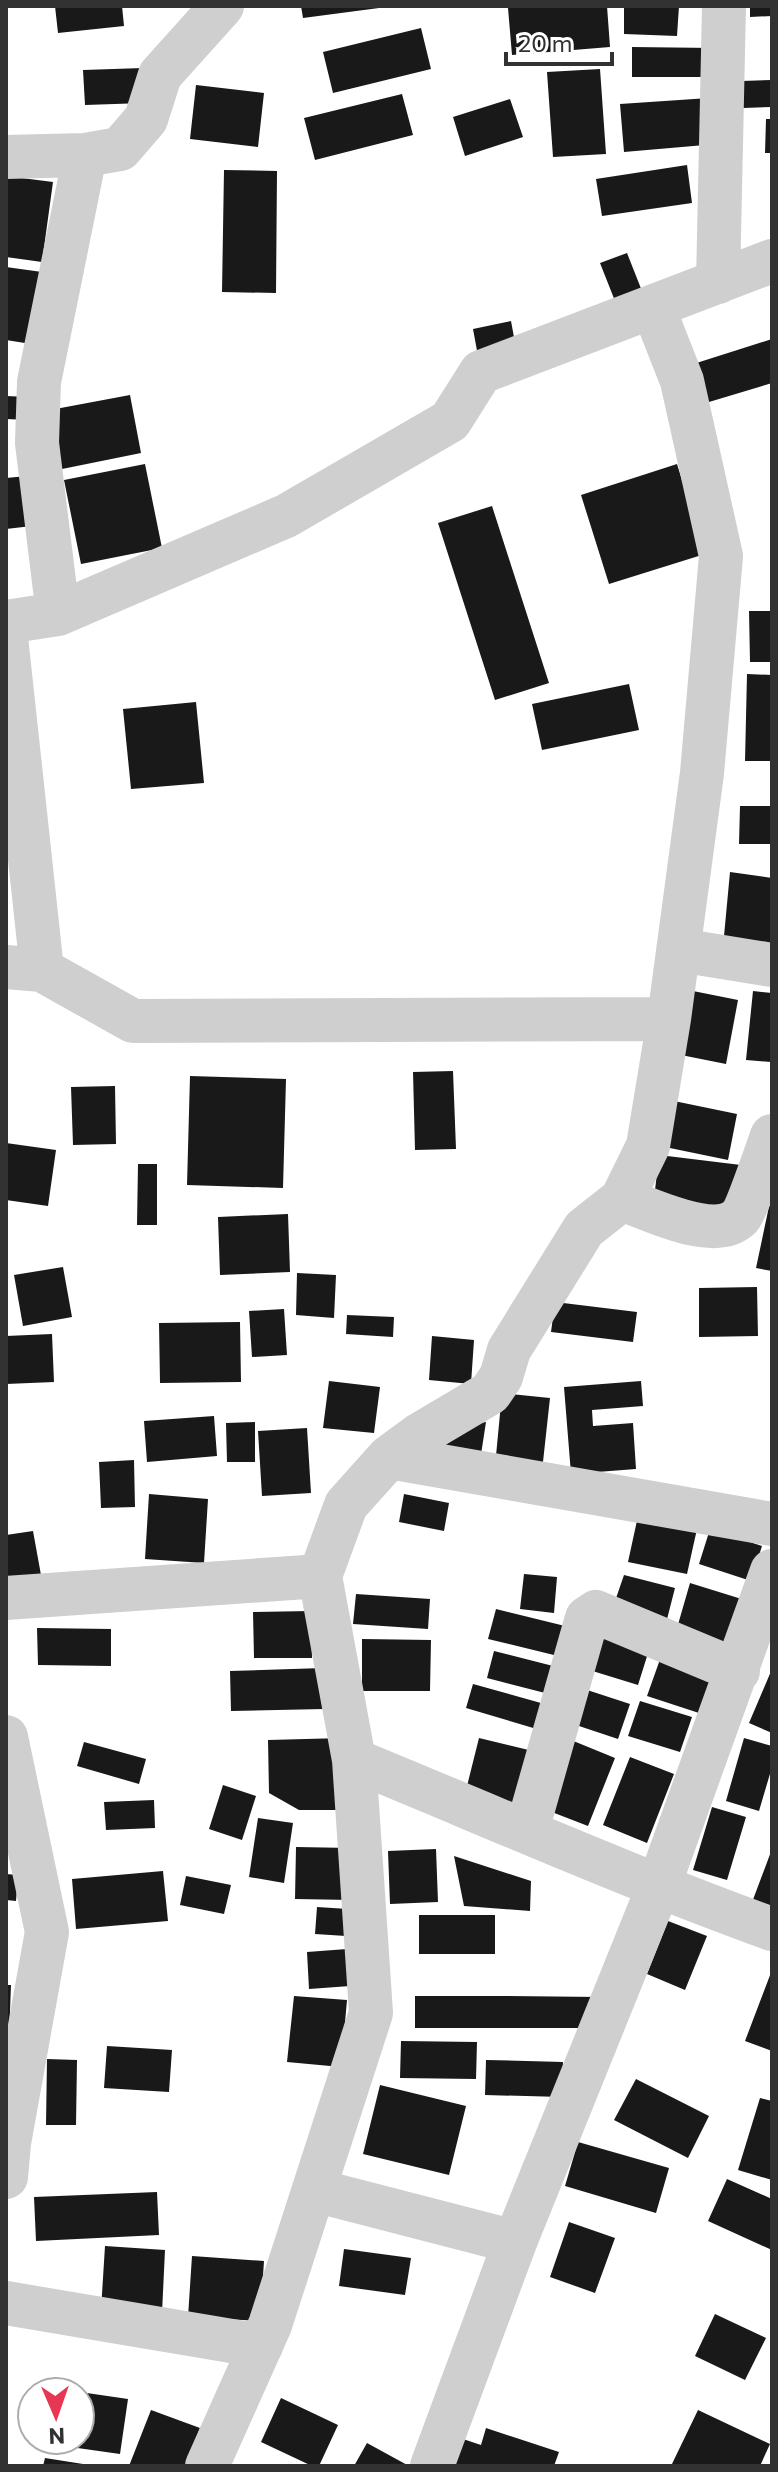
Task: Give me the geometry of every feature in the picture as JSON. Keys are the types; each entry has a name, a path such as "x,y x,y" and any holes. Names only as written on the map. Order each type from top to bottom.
{"street":[{"path":"6,157 85,155 120,149 146,119 160,75 222,6"},
{"path":"718,282 724,6"},
{"path":"58,614 37,443 39,382 85,155"},
{"path":"6,622 58,614 286,516 450,421 481,372 772,261"},
{"path":"207,2466 270,2325 371,2013 354,1760 320,1576 346,1505 389,1457 419,1435 490,1393 501,1377 509,1350 584,1229 622,1199 648,1146 679,950 702,773 721,556 682,381 653,307"},
{"path":"6,637 24,969 133,1021 669,1019"},
{"path":"679,950 772,965"},
{"path":"622,1199 700,1226 725,1226 741,1216 772,1136"},
{"path":"389,1457 772,1524"},
{"path":"432,2466 515,2242 658,1888 772,1571"},
{"path":"6,1598 320,1576"},
{"path":"527,1830 587,1618 596,1612 738,1671"},
{"path":"6,1737 47,1932 6,2175"},
{"path":"354,1760 527,1830 658,1888 772,1929"},
{"path":"314,2190 515,2242"},
{"path":"6,2303 261,2346"}],"building":[{"path":"55,6 122,6 124,26 58,33"},
{"path":"301,6 378,6 379,8 303,18"},
{"path":"607,6 610,47 512,55 508,8"},
{"path":"624,6 679,6 677,36 624,34"},
{"path":"750,6 772,6 772,16 750,17"},
{"path":"421,28 431,69 333,93 323,52"},
{"path":"632,47 715,48 711,77 632,77"},
{"path":"143,68 144,103 85,105 83,70"},
{"path":"600,69 606,154 553,157 547,72"},
{"path":"772,80 772,107 743,108 742,81"},
{"path":"196,85 264,93 258,147 190,139"},
{"path":"402,94 413,135 315,160 304,118"},
{"path":"709,98 705,145 624,152 620,104"},
{"path":"510,99 523,137 465,156 453,117"},
{"path":"766,119 772,119 772,153 765,153"},
{"path":"687,165 692,203 602,216 596,179"},
{"path":"224,170 277,171 276,293 222,292"},
{"path":"6,176 53,182 42,262 6,257"},
{"path":"627,253 642,291 615,301 600,263"},
{"path":"6,267 42,272 31,344 6,340"},
{"path":"511,321 516,348 478,356 473,329"},
{"path":"772,339 772,383 699,405 687,366"},
{"path":"130,395 141,453 62,469 50,410"},
{"path":"6,396 29,397 28,420 6,419"},
{"path":"145,464 162,548 81,564 64,480"},
{"path":"677,464 705,554 609,584 581,495"},
{"path":"27,476 32,526 6,529 6,478"},
{"path":"492,506 549,683 495,700 438,523"},
{"path":"749,611 772,611 772,662 750,662"},
{"path":"747,674 772,675 772,761 745,761"},
{"path":"629,684 639,730 542,750 532,704"},
{"path":"196,702 204,783 131,789 123,709"},
{"path":"740,806 772,806 772,844 739,844"},
{"path":"730,872 772,878 772,946 724,936"},
{"path":"693,991 738,1000 726,1064 681,1055"},
{"path":"753,991 772,993 771,1062 746,1060"},
{"path":"453,1071 456,1149 415,1150 413,1072"},
{"path":"190,1076 286,1079 283,1188 187,1185"},
{"path":"115,1086 116,1144 73,1145 71,1087"},
{"path":"674,1101 737,1114 728,1160 665,1147"},
{"path":"6,1143 56,1150 48,1206 6,1200"},
{"path":"659,1155 741,1165 736,1209 654,1199"},
{"path":"138,1164 157,1164 157,1225 137,1225"},
{"path":"772,1197 772,1271 756,1268"},
{"path":"288,1214 290,1272 220,1275 218,1217"},
{"path":"63,1267 72,1317 23,1326 14,1275"},
{"path":"297,1273 336,1275 334,1318 296,1315"},
{"path":"757,1287 758,1336 699,1337 699,1288"},
{"path":"555,1302 637,1312 633,1342 551,1332"},
{"path":"284,1309 287,1355 252,1357 249,1311"},
{"path":"347,1315 394,1317 393,1337 346,1334"},
{"path":"240,1322 241,1382 160,1383 159,1323"},
{"path":"52,1334 54,1382 6,1384 6,1336"},
{"path":"432,1336 474,1340 471,1384 429,1380"},
{"path":"329,1381 380,1387 374,1433 323,1428"},
{"path":"641,1381 643,1406 592,1410 593,1426 633,1423 636,1469 571,1474 564,1387"},
{"path":"502,1393 550,1398 542,1471 495,1466"},
{"path":"214,1416 217,1456 147,1462 144,1421"},
{"path":"255,1422 255,1462 227,1462 226,1423"},
{"path":"486,1422 480,1461 430,1454 444,1429"},
{"path":"307,1428 311,1493 262,1496 258,1431"},
{"path":"134,1460 135,1507 101,1508 99,1462"},
{"path":"149,1494 208,1499 204,1563 145,1559"},
{"path":"404,1494 449,1503 444,1531 399,1522"},
{"path":"638,1516 697,1529 687,1574 628,1562"},
{"path":"710,1529 762,1546 751,1581 699,1564"},
{"path":"33,1531 43,1586 6,1591 6,1535"},
{"path":"524,1574 557,1577 554,1613 520,1609"},
{"path":"624,1575 675,1588 665,1627 613,1607"},
{"path":"690,1583 748,1601 734,1646 677,1628"},
{"path":"356,1594 430,1599 428,1629 353,1624"},
{"path":"496,1609 565,1626 558,1656 488,1639"},
{"path":"311,1611 312,1658 254,1658 253,1612"},
{"path":"37,1628 111,1629 111,1666 38,1665"},
{"path":"597,1634 649,1650 638,1685 586,1669"},
{"path":"362,1639 431,1640 430,1691 362,1691"},
{"path":"494,1651 557,1667 549,1694 487,1678"},
{"path":"663,1651 718,1670 702,1714 647,1696"},
{"path":"323,1668 324,1709 231,1711 230,1671"},
{"path":"772,1669 772,1733 749,1723"},
{"path":"473,1684 548,1705 540,1730 466,1708"},
{"path":"578,1687 630,1704 618,1739 567,1722"},
{"path":"640,1701 692,1717 680,1752 628,1736"},
{"path":"343,1738 349,1810 299,1810 269,1793 268,1740"},
{"path":"479,1738 537,1752 523,1812 464,1798"},
{"path":"744,1738 772,1746 772,1767 759,1811 726,1801"},
{"path":"571,1740 615,1758 588,1826 544,1809"},
{"path":"84,1742 146,1759 139,1784 77,1766"},
{"path":"630,1757 674,1774 647,1843 603,1825"},
{"path":"223,1785 256,1796 242,1840 209,1829"},
{"path":"154,1800 155,1828 106,1830 104,1802"},
{"path":"712,1807 746,1817 727,1880 693,1870"},
{"path":"258,1818 293,1823 284,1883 249,1877"},
{"path":"296,1847 352,1848 352,1900 295,1899"},
{"path":"436,1849 438,1902 390,1904 388,1851"},
{"path":"772,1849 772,1913 751,1905"},
{"path":"454,1856 531,1881 530,1911 464,1906"},
{"path":"163,1871 168,1921 76,1929 72,1879"},
{"path":"6,1874 18,1875 16,1901 6,1900"},
{"path":"186,1876 231,1885 224,1914 180,1905"},
{"path":"317,1907 348,1909 346,1936 315,1934"},
{"path":"419,1915 495,1915 495,1954 419,1954"},
{"path":"668,1921 707,1936 685,1990 647,1974"},
{"path":"347,1949 350,1986 309,1989 307,1952"},
{"path":"772,1970 772,2051 745,2041"},
{"path":"6,1985 11,1985 9,2038 6,2038"},
{"path":"294,1996 347,2000 341,2067 287,2062"},
{"path":"415,1996 600,1997 584,2028 415,2028"},
{"path":"401,2041 477,2042 476,2079 400,2078"},
{"path":"107,2046 172,2050 169,2092 104,2088"},
{"path":"47,2059 77,2060 76,2125 46,2125"},
{"path":"486,2060 563,2062 562,2097 485,2095"},
{"path":"636,2079 709,2116 688,2158 614,2120"},
{"path":"380,2085 466,2106 449,2175 363,2154"},
{"path":"760,2098 772,2101 772,2180 738,2170"},
{"path":"578,2142 669,2168 656,2213 565,2186"},
{"path":"727,2179 772,2199 772,2250 708,2221"},
{"path":"157,2192 159,2235 36,2241 34,2197"},
{"path":"569,2222 615,2238 595,2293 550,2277"},
{"path":"105,2246 165,2250 162,2313 101,2310"},
{"path":"344,2249 411,2258 405,2295 339,2286"},
{"path":"192,2256 264,2261 260,2321 188,2317"},
{"path":"715,2314 766,2338 745,2380 695,2356"},
{"path":"96,2394 128,2399 120,2454 96,2451"},
{"path":"281,2398 338,2425 319,2466 312,2466 261,2442"},
{"path":"151,2410 200,2428 185,2466 129,2466"},
{"path":"698,2410 770,2444 760,2466 671,2466"},
{"path":"486,2428 559,2452 554,2466 447,2466 457,2437 481,2445"},
{"path":"367,2443 409,2466 354,2466"},
{"path":"45,2458 83,2464 83,2466 43,2466"}]}
